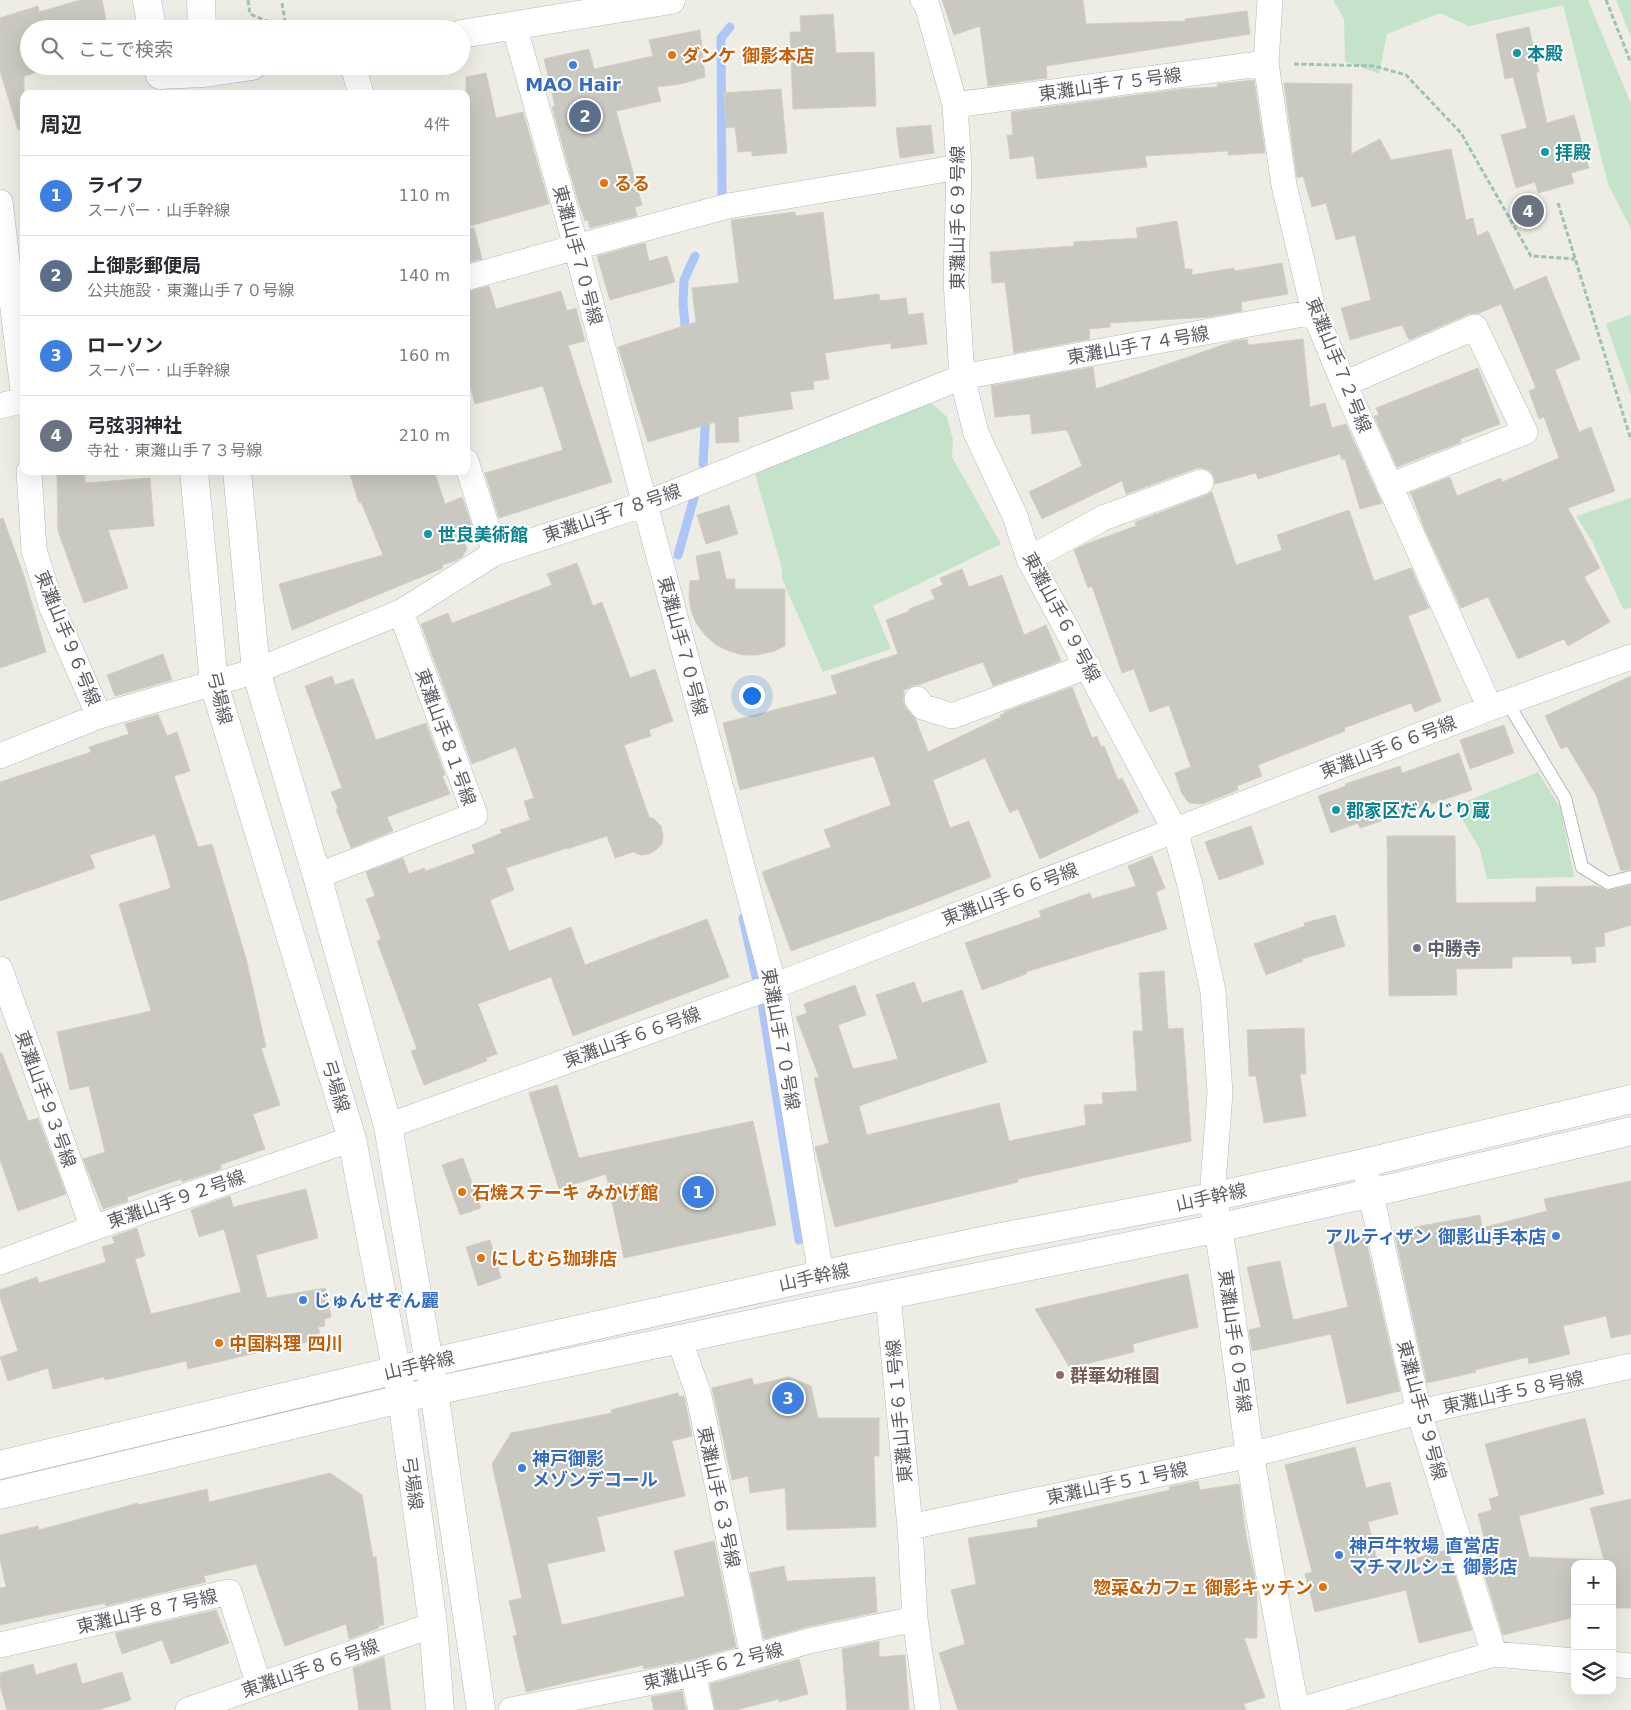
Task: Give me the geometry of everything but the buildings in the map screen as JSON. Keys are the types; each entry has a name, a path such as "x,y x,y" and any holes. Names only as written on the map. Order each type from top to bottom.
{"street":[{"path":"147,0 150,20"},
{"path":"201,0 202,20"},
{"path":"470,32 671,0"},
{"name":"東灘山手６９号線","path":"923,0 927,4 955,106 959,167 956,281 962,377 976,433 1015,516 1029,559 1175,830 1190,885 1213,991 1220,1093 1212,1197"},
{"name":"東灘山手７２号線","path":"1270,0 1266,63 1284,185 1314,312 1390,486 1498,705"},
{"name":"東灘山手７０号線","path":"514,25 576,247 774,986 821,1275"},
{"name":"東灘山手７５号線","path":"955,106 1266,63"},
{"path":"356,75 360,90"},
{"path":"160,78 204,78"},
{"path":"470,277 728,206 959,167"},
{"path":"0,202 20,366"},
{"name":"東灘山手７４号線","path":"962,377 1314,312"},
{"path":"1344,384 1475,327 1525,432 1390,486"},
{"name":"東灘山手７８号線","path":"0,756 99,716 256,672 400,612 495,553 645,504 962,377"},
{"path":"0,406 20,400"},
{"path":"470,474 495,553"},
{"name":"東灘山手９６号線","path":"29,475 34,550 52,608 99,716"},
{"name":"弓場線","path":"194,475 214,684 352,1139 402,1399 432,1625 440,1710"},
{"name":"弓場線","path":"237,475 256,672 317,876 388,1126 434,1391 481,1710"},
{"path":"1029,559 1103,518 1201,482"},
{"name":"東灘山手８１号線","path":"317,876 475,815 400,612"},
{"name":"東灘山手６６号線","path":"388,1126 774,986 1498,705 1631,657"},
{"path":"917,699 923,707 952,716 1088,666"},
{"name":"東灘山手９３号線","path":"0,970 93,1228"},
{"name":"山手幹線","path":"0,1465 397,1370 821,1275 996,1238 1212,1197 1364,1163 1631,1099"},
{"name":"山手幹線","path":"0,1495 434,1391 888,1295 1218,1228 1631,1130"},
{"name":"東灘山手９２号線","path":"0,1262 352,1139"},
{"name":"東灘山手５９号線","path":"1364,1163 1419,1412 1494,1654"},
{"name":"東灘山手６０号線","path":"1212,1197 1250,1455"},
{"name":"東灘山手６１号線","path":"888,1295 910,1527"},
{"name":"東灘山手６３号線","path":"679,1339 698,1392 753,1656"},
{"name":"東灘山手５８号線","path":"1250,1455 1419,1412 1631,1366"},
{"path":"1250,1455 1295,1710"},
{"name":"東灘山手５１号線","path":"910,1527 1250,1455"},
{"path":"910,1527 915,1619 928,1710"},
{"name":"東灘山手８７号線","path":"0,1646 229,1592 259,1685"},
{"name":"東灘山手６２号線","path":"511,1710 693,1674 809,1641 915,1619"},
{"name":"東灘山手８６号線","path":"188,1710 432,1625"},
{"path":"1300,1710 1494,1654 1571,1661"},
{"path":"1616,1664 1631,1666"},
{"path":"693,1674 700,1710"}],"lane":[{"path":"1498,705 1566,798 1582,867 1608,883 1631,877"}],"path":[{"path":"248,0 250,14 264,20"},
{"path":"1606,0 1631,63"},
{"path":"282,3 285,20"},
{"path":"1266,63 1374,66 1406,75 1462,133 1531,256 1575,259"},
{"path":"1558,203 1631,440"}],"green space":[{"path":"1333,0 1588,0 1631,104 1631,229 1608,184 1563,5 1469,26 1440,13 1387,34 1379,74 1345,61 1344,19"},
{"path":"1616,0 1631,0 1631,37"},
{"path":"1631,314 1631,395 1606,324"},
{"path":"931,403 947,417 953,440 952,457 1001,544 873,606 891,649 823,672 782,579 782,569 755,474"},
{"path":"1631,498 1631,608 1623,609 1592,541 1576,516"},
{"path":"1538,772 1561,809 1574,877 1487,879 1480,850 1455,806"}],"waterway":[{"path":"722,194 721,38 730,27"},
{"path":"686,336 683,304 684,280 695,256"},
{"path":"703,464 706,413"},
{"path":"678,555 694,498"},
{"path":"743,918 756,977"},
{"path":"762,1003 799,1240"}],"place":[{"name":"本殿","path":"1517,53"},
{"name":"ダンケ 御影本店","path":"672,55"},
{"name":"MAO Hair","path":"573,65"},
{"name":"上御影郵便局","path":"585,116"},
{"name":"拝殿","path":"1545,152"},
{"name":"るる","path":"604,183"},
{"name":"弓弦羽神社","path":"1528,211"},
{"name":"世良美術館","path":"428,534"},
{"name":"郡家区だんじり蔵","path":"1336,810"},
{"name":"中勝寺","path":"1417,948"},
{"name":"石焼ステーキ みかげ館","path":"462,1192"},
{"name":"ライフ","path":"698,1192"},
{"name":"アルティザン 御影山手本店","path":"1556,1236"},
{"name":"にしむら珈琲店","path":"481,1258"},
{"name":"じゅんせぞん麗","path":"303,1300"},
{"name":"中国料理 四川","path":"219,1343"},
{"name":"群華幼稚園","path":"1060,1375"},
{"name":"ローソン","path":"788,1398"},
{"name":"神戸御影 メゾンデコール","path":"522,1468"},
{"name":"神戸牛牧場 直営店 マチマルシェ 御影店","path":"1339,1555"},
{"name":"惣菜&カフェ 御影キッチン","path":"1323,1587"}]}
